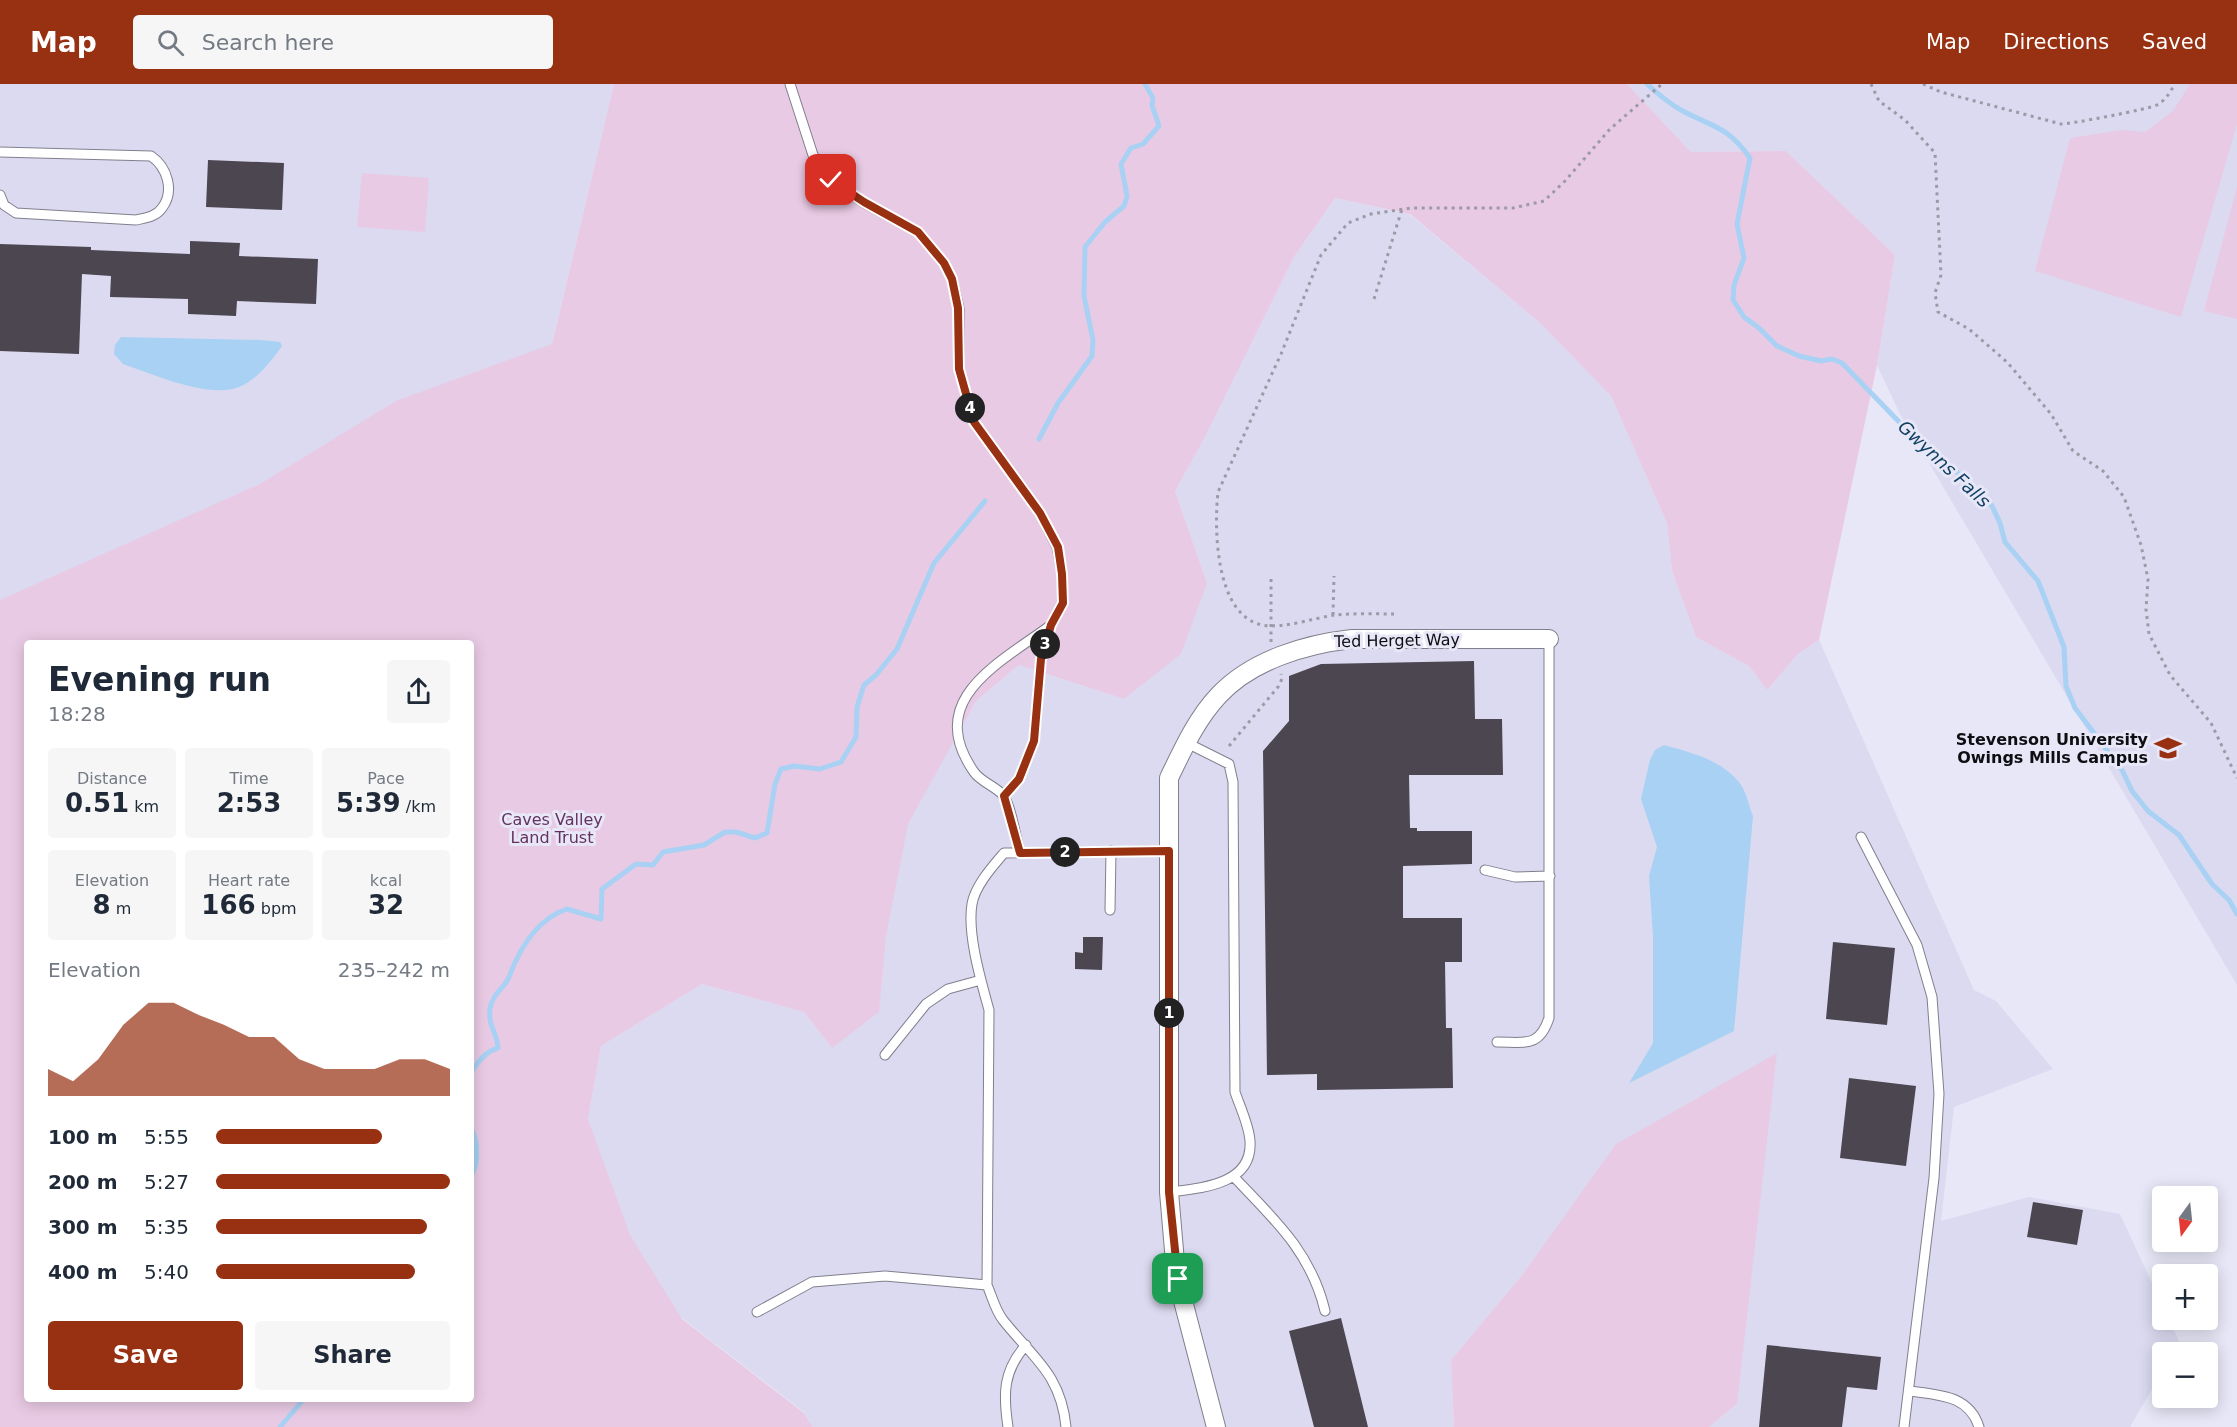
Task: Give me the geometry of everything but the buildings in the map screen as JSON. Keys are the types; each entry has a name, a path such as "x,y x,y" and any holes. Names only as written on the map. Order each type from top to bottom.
{"street":[{"name":"Ted Herget Way","path":"1216,1427 1175,1262 1169,1192 1169,778 1187,743 1219,695 1250,671 1294,651 1325,642 1352,639 1549,639"}],"lane":[{"path":"790,84 813,155 831,180 864,202 918,232 944,263 952,279 958,308 959,369 974,422 1040,513 1058,547 1063,603 1051,625 1041,659 1034,741 1019,779 1004,796"},
{"path":"0,152 151,156 159,162 168,183 168,193 162,208 153,216 136,220 16,213 4,205 0,195"},
{"path":"1020,853 1004,796 975,773 956,736 958,710 979,678 1051,625"},
{"path":"1497,1042 1533,1041 1544,1033 1549,1018 1549,639"},
{"path":"1169,1192 1214,1186 1233,1176 1243,1166 1249,1153 1250,1140 1235,1092 1233,782 1229,764 1187,743"},
{"path":"1861,837 1917,945 1932,997 1939,1104 1934,1178 1905,1427"},
{"path":"1110,910 1111,851"},
{"path":"1066,1427 1061,1395 1047,1371 1001,1318 987,1285 989,1010 974,943 971,904 986,876 1004,853 1169,851"},
{"path":"1485,870 1515,876 1550,876"},
{"path":"885,1055 926,1004 948,989 981,980"},
{"path":"1233,1176 1287,1233 1305,1257 1319,1285 1325,1311"},
{"path":"757,1312 812,1282 885,1276 987,1285"},
{"path":"1008,1427 1005,1409 1006,1379 1013,1359 1026,1345"},
{"path":"1910,1391 1953,1396 1975,1414 1979,1427"}],"path":[{"path":"1394,614 1333,615 1273,625 1249,620 1232,602 1224,580 1215,515 1218,492 1277,364 1321,255 1348,223 1371,214 1402,209 1513,208 1544,201 1565,181 1600,140 1662,84"},
{"path":"1870,84 1879,101 1905,120 1935,153 1941,275 1935,293 1938,312 1969,329 2007,362 2050,414 2073,451 2103,471 2124,497 2141,545 2148,579 2146,609 2149,634 2170,675 2211,723 2237,778"},
{"path":"1923,84 1941,92 2061,124 2076,124 2092,118 2154,107 2166,99 2175,84"},
{"path":"1374,300 1402,209"},
{"path":"1333,615 1334,576"}],"shaded area":[{"path":"0,84 614,84 497,573 53,640 24,640 24,1402 359,1402 0,1427"},
{"name":"Stevenson University Owings Mills Campus","path":"1627,84 2237,84 2237,985 1899,412 1877,365 1895,255 1786,151 1691,152"},
{"path":"1335,198 1409,214 1540,323 1611,396 1667,523 1672,571 1696,637 1749,666 1767,690 1798,654 1819,640 1974,990 1996,1001 2053,1069 1954,1107 1941,1221 2029,1197 2120,1214 2152,1283 2152,1330 2174,1330 2180,1342 2152,1342 2152,1389 2130,1427 1709,1427 1737,1404 1523,1274 1451,1360 1454,1427 813,1427 804,1412 648,1292 588,1119 601,1046 702,984 804,1012 832,1048 895,841 976,701 1019,665 1124,699 1207,583 1175,491 1204,439 1294,257"}],"green space":[{"name":"Caves Valley Land Trust","path":"614,84 1627,84 1691,152 1786,151 1895,255 1877,365 1819,640 1798,654 1767,690 1749,666 1696,637 1672,571 1667,523 1611,396 1540,323 1410,214 1335,198 1294,257 1204,439 1175,491 1207,583 1181,654 1124,699 1019,665 976,701 908,824 886,936 879,1012 832,1048 804,1012 702,984 601,1046 588,1119 630,1235 682,1319 804,1413 813,1427 0,1427 0,600 260,484 396,401 552,344"},
{"path":"2190,84 2237,84 2237,124 2181,317 2035,271 2070,138 2122,130 2145,132 2173,111"},
{"path":"362,173 429,178 425,232 357,227"},
{"path":"2237,187 2237,319 2204,311"},
{"path":"1777,1053 1737,1404 1709,1427 1454,1427 1451,1360 1523,1274 1616,1144"}],"water":[{"path":"121,337 261,340 280,342 282,346 263,370 246,384 226,390 212,390 181,384 123,364 114,354 115,345"},
{"path":"1664,745 1716,763 1734,776 1745,792 1753,816 1734,1031 1629,1083 1653,1043 1653,936 1649,876 1657,847 1641,799 1650,760 1655,750"}],"waterway":[{"path":"1039,439 1058,403 1092,356 1093,340 1084,296 1085,247 1105,222 1124,206 1127,196 1121,164 1131,148 1143,144 1159,126 1152,105 1153,98 1145,84"},
{"name":"Gwynns Falls","path":"1647,84 1676,107 1727,133 1750,158 1737,224 1744,258 1734,285 1733,300 1744,317 1777,346 1799,356 1821,361 1832,359 1842,363 1906,429 1933,449 1992,506 2005,542 2038,581 2064,647 2066,686 2075,708 2122,770 2132,791 2148,811 2179,835 2212,884 2229,900 2237,914"},
{"path":"474,1068 486,1054 498,1048 490,1020 491,1004 507,981 524,946 547,920 567,909 601,919 602,889 636,864 653,865 663,852 704,845 725,832 736,832 755,838 767,833 775,784 781,769 794,766 820,769 841,762 856,737 857,707 864,685 876,675 897,649 934,563 985,501"},
{"path":"474,1136 477,1152 474,1171"},
{"path":"280,1427 301,1402"}],"place":[{"name":"Stevenson University Owings Mills Campus","path":"2168,748"}],"route":[{"path":"831,180 864,202 918,232 944,263 952,279 958,308 959,369 974,422 1040,513 1058,547 1063,603 1051,625 1041,659 1034,741 1019,779 1004,796 1020,853 1169,851 1169,1192 1178,1279"}]}
